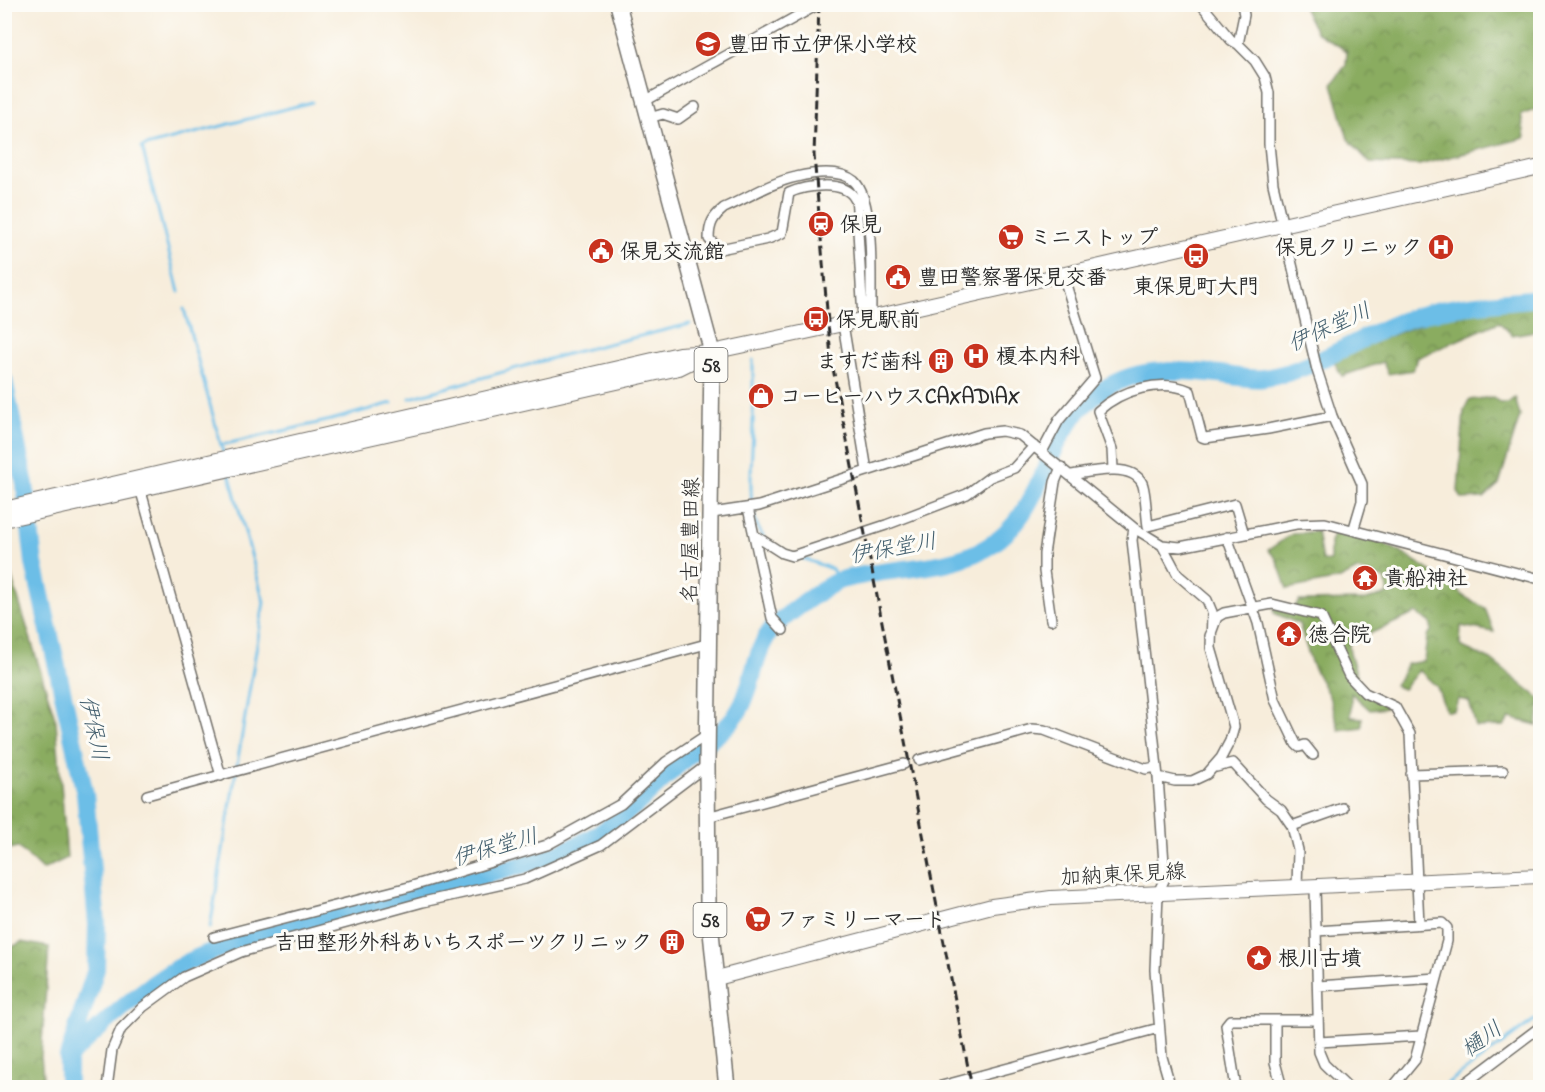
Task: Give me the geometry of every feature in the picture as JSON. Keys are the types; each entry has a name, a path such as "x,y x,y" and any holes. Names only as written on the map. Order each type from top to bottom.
{"main road":[{"name":"名古屋豊田線","path":"618,4 712,352 708,903 727,1088"}],"street":[{"path":"645,101 819,4"},
{"path":"1201,4 1265,77 1269,93 1270,154 1282,224 1317,370 1332,416 1362,484 1362,501 1354,528"},
{"path":"1238,44 1244,15 1242,4"},
{"path":"649,117 663,114 678,119 695,106"},
{"path":"4,520 56,502 679,354 712,352 843,324 1540,167"},
{"path":"835,173 855,182 864,198 868,216 867,318 855,199 848,191 841,187 800,188 789,193 782,233 768,239 720,249 709,239 709,227 714,215 724,208 795,177 835,173"},
{"path":"754,536 786,555 796,555 886,525 966,494 990,477 1014,468 1041,451 1059,420 1095,378 1063,275"},
{"path":"843,324 867,471"},
{"path":"4,508 140,488 679,368 712,352"},
{"path":"1113,469 1112,449 1098,411 1122,396 1164,384 1190,391 1205,438 1268,429 1332,416"},
{"path":"712,513 753,507 984,433 1002,431 1020,435 1134,528 1162,545 1180,547 1311,522 1354,528 1406,545 1540,579"},
{"path":"1051,620 1044,554 1058,465"},
{"path":"1070,475 1094,469 1113,469 1136,477 1142,483 1148,526 1235,504 1244,534"},
{"path":"140,488 221,776"},
{"path":"753,507 754,536 771,618 783,630"},
{"path":"1134,528 1132,540 1165,878 1158,893 1155,970 1162,1057 1171,1088"},
{"path":"1227,537 1258,623 1275,700 1296,744 1299,747 1305,745 1313,755"},
{"path":"1162,545 1178,575 1207,600 1212,612 1210,636 1234,727 1230,741 1216,766"},
{"path":"1210,636 1220,615 1272,604 1321,616 1348,676 1365,693 1388,702 1402,717 1410,734 1419,924"},
{"path":"147,795 710,643"},
{"path":"919,760 1032,729 1044,730 1175,781 1192,781 1216,766 1233,763 1266,799 1281,810 1292,826 1298,850 1297,888"},
{"path":"214,937 409,887 547,845 621,804 666,762 708,747"},
{"path":"107,1088 112,1050 121,1029 143,1007 184,977 241,952 423,902 525,879 601,845 708,747"},
{"path":"707,817 904,764"},
{"path":"1411,774 1503,771"},
{"path":"1292,826 1343,808"},
{"name":"加納東保見線","path":"717,978 992,906 1051,898 1540,876"},
{"path":"1315,887 1319,1042 1324,1064 1348,1088"},
{"path":"1316,931 1442,923 1447,928 1447,941 1415,1060 1392,1088"},
{"path":"1318,986 1437,978"},
{"path":"1236,1088 1226,1025 1230,1020 1318,1020"},
{"path":"1275,1020 1275,1062 1282,1088"},
{"path":"1459,1088 1540,1027"},
{"path":"934,1088 1159,1028"},
{"path":"1319,1042 1422,1036"}],"green space":[{"path":"1302,5 1540,5 1540,108 1521,115 1525,138 1419,165 1370,163 1348,139 1332,84 1346,65 1347,51 1316,32"},
{"path":"1540,301 1540,330 1512,335 1499,322 1417,358 1413,370 1388,374 1383,362 1342,376 1332,358 1449,313"},
{"path":"1493,397 1500,403 1508,403 1515,397 1520,416 1499,484 1484,498 1462,499 1458,491 1464,410 1469,400"},
{"path":"1317,531 1322,561 1330,561 1330,542 1334,533 1360,535 1385,544 1432,572 1434,583 1452,582 1463,596 1485,608 1494,632 1461,626 1460,646 1491,660 1540,699 1537,725 1510,718 1504,726 1476,727 1469,701 1458,699 1454,711 1446,711 1437,687 1419,670 1403,689 1395,686 1407,664 1424,661 1427,636 1432,630 1430,622 1416,613 1349,643 1362,693 1386,705 1386,708 1370,710 1351,693 1351,717 1362,718 1362,727 1339,730 1329,696 1312,665 1299,624 1274,613 1274,608 1292,611 1299,601 1366,600 1388,594 1385,579 1357,570 1340,579 1287,589 1276,558 1268,550 1292,534"},
{"path":"4,553 56,721 67,858 42,870 18,847 5,850"},
{"path":"21,942 49,947 41,1056 44,1087 5,1087 5,951"}],"waterway":[{"path":"179,292 142,147 312,102"},
{"name":"伊保堂川","path":"68,1057 148,988 177,968 203,955 342,913 524,865 565,850 604,830 633,808 685,759 735,717 746,696 765,639 780,621 800,605 838,581 879,572 940,564 970,556 1004,535 1020,517 1064,431 1095,395 1110,386 1140,374 1171,371 1264,378 1300,369 1385,328 1419,315 1470,305 1540,298"},
{"path":"184,309 221,445 331,420 392,403"},
{"path":"410,398 574,352 690,324"},
{"path":"753,360 751,498 757,525 763,536"},
{"name":"伊保川","path":"4,380 25,485 34,563 85,794 97,924 96,969 68,1057 68,1088"},
{"path":"221,445 224,455"},
{"path":"210,928 264,602 229,473"},
{"path":"799,557 832,569 839,581"},
{"name":"樋川","path":"1441,1088 1540,1016"}],"railway":[{"path":"819,4 814,155 831,358 972,1088"}],"place":[{"name":"豊田市立伊保小学校","path":"708,44"},
{"name":"保見","path":"821,224"},
{"name":"ミニストップ","path":"1011,237"},
{"name":"保見クリニック","path":"1441,247"},
{"name":"保見交流館","path":"601,251"},
{"name":"東保見町大門","path":"1196,256"},
{"name":"豊田警察署保見交番","path":"898,277"},
{"name":"保見駅前","path":"816,319"},
{"name":"榎本内科","path":"976,356"},
{"name":"ますだ歯科","path":"941,361"},
{"name":"コーヒーハウスCAXADIAX","path":"761,396"},
{"name":"貴船神社","path":"1365,578"},
{"name":"徳合院","path":"1289,634"},
{"name":"ファミリーマート","path":"758,919"},
{"name":"吉田整形外科あいちスポーツクリニック","path":"672,942"},
{"name":"根川古墳","path":"1259,958"}]}
